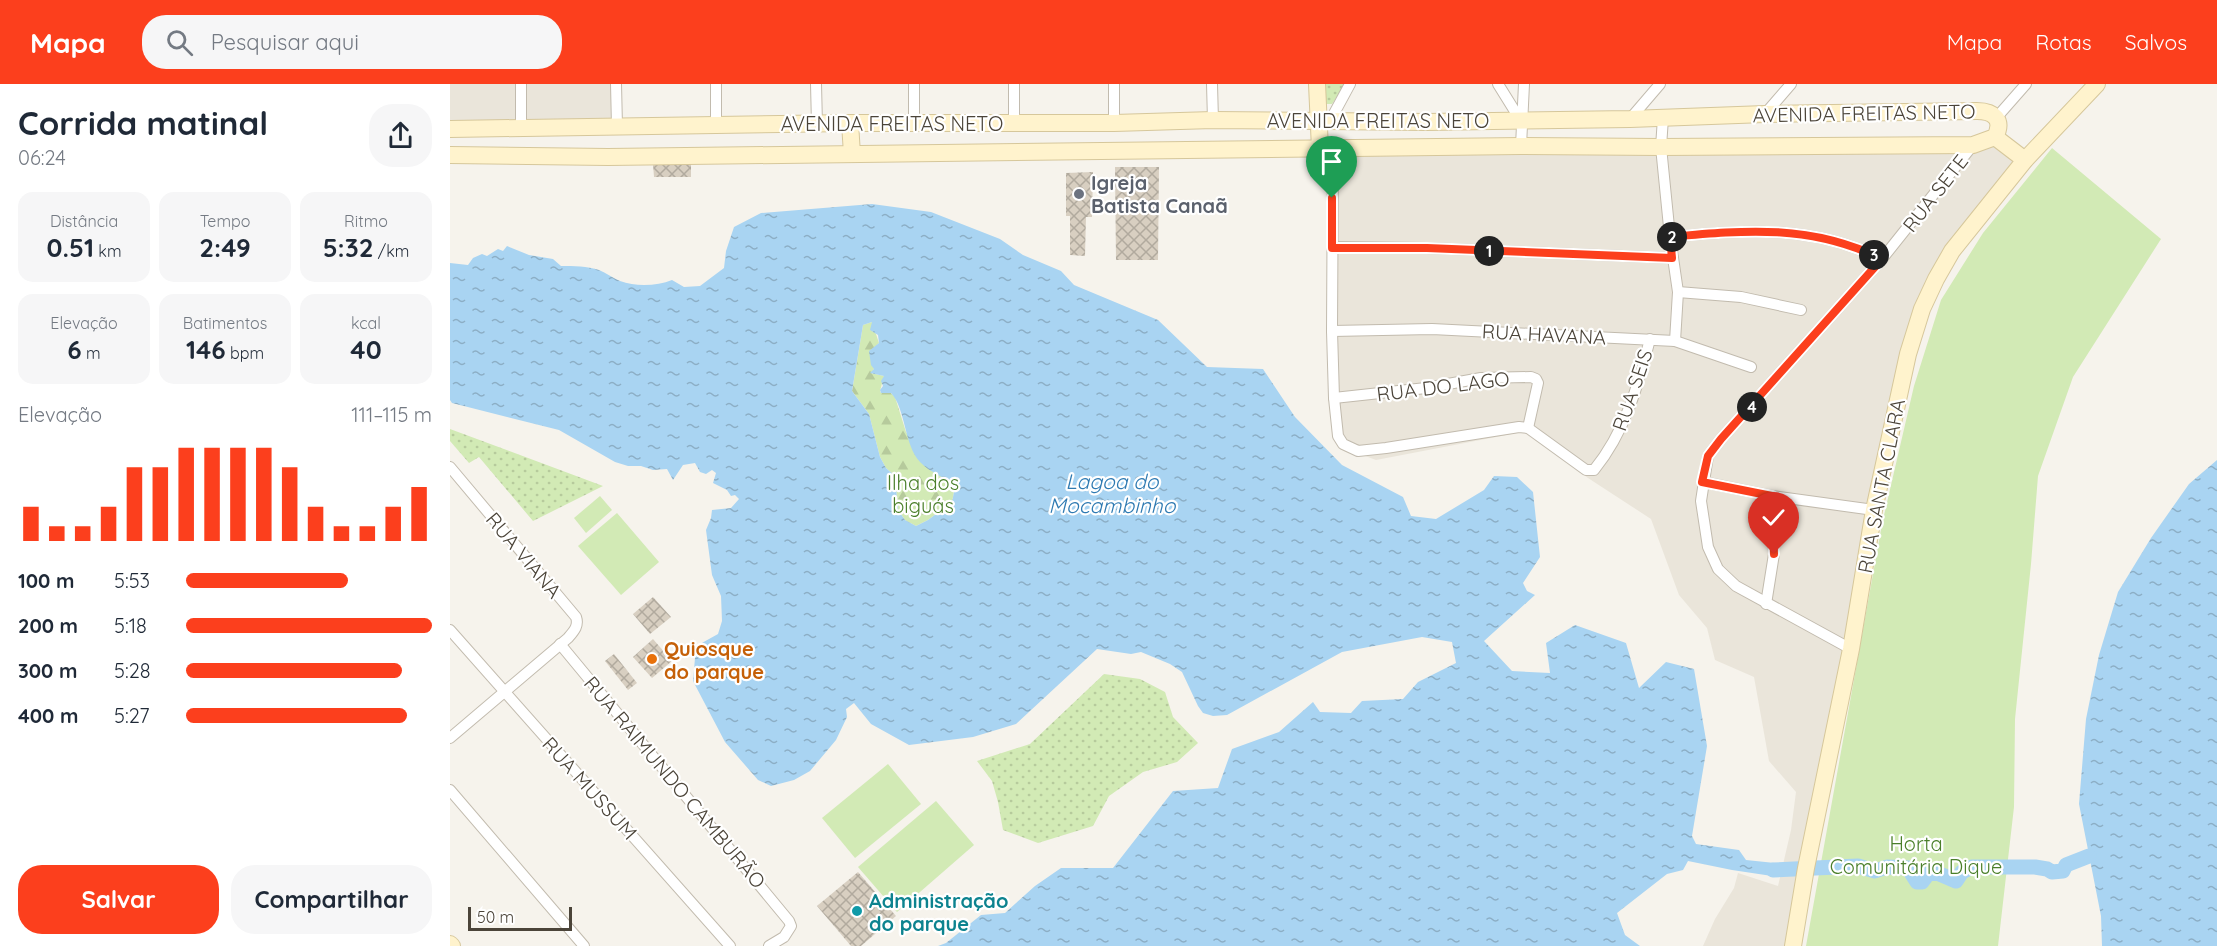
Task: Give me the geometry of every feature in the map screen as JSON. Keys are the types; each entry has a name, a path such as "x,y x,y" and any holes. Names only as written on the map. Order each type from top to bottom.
{"main road":[{"path":"1317,84 1324,120 1326,149"},
{"name":"RUA SANTA CLARA","path":"1793,946 1806,868 1851,649 1874,510 1905,366 1922,309 1952,251 2025,160 2097,84"},
{"name":"AVENIDA FREITAS NETO","path":"450,129 850,123 1114,123 1213,120 1630,120 1765,114 1977,111 1990,113 1997,117 1999,127 1995,137 1973,145 1521,146 608,157 450,155"},
{"path":"1049,122 1050,152"},
{"path":"850,123 852,154"},
{"path":"608,157 617,126"},
{"path":"1995,137 2025,160"}],"street":[{"path":"521,84 521,129"},
{"path":"616,84 617,126"},
{"path":"716,84 716,125"},
{"path":"816,84 817,124"},
{"path":"914,84 914,124"},
{"path":"1014,84 1014,122"},
{"path":"1114,84 1114,123"},
{"path":"1212,84 1213,120"},
{"path":"1324,120 1350,84"},
{"path":"1498,84 1522,121"},
{"path":"1521,146 1524,84"},
{"path":"1630,120 1660,84"},
{"path":"1765,114 1791,84"},
{"path":"1997,117 2026,84"},
{"name":"RUA SEIS","path":"1663,118 1661,147 1672,258 1678,292 1675,341"},
{"name":"RUA SETE","path":"1702,482 1708,456 1721,439 1882,259 1973,145"},
{"path":"1326,149 1332,248 1334,398 1338,436 1343,444 1358,451 1508,427 1528,428"},
{"path":"1670,237 1770,230 1838,241 1882,259"},
{"path":"1332,248 1427,248 1672,258"},
{"path":"1678,292 1741,297 1801,310"},
{"name":"RUA HAVANA","path":"1332,331 1432,329 1675,341 1751,367"},
{"name":"RUA SEIS","path":"1528,428 1586,470 1594,470 1618,434 1635,396 1650,339"},
{"name":"RUA DO LAGO","path":"1334,398 1426,388 1481,378 1531,377 1536,378 1538,383 1528,428"},
{"name":"RUA VIANA","path":"450,467 578,622 574,631 560,644 450,738"},
{"path":"1851,649 1736,586 1718,569 1708,547 1701,501 1702,482 1772,496 1874,510"},
{"path":"1766,604 1774,554 1772,496"},
{"name":"RUA MUSSUM","path":"450,630 730,946"},
{"name":"RUA RAIMUNDO CAMBURÃO","path":"560,644 789,921 791,926 786,935 769,946"},
{"path":"450,790 584,946"}],"shaded area":[{"path":"450,84 616,84 617,126 450,129"},
{"path":"1995,139 2025,163 1954,255 1926,310 1899,400 1792,946 1703,946 1715,919 1734,888 1738,873 1778,886 1791,830 1796,792 1769,761 1754,677 1715,660 1707,628 1679,595 1651,519 1588,478 1527,431 1376,460 1341,447 1335,389 1335,149"}],"green space":[{"path":"1323,84 1346,84 1332,104 1323,104"},
{"name":"Horta Comunitária Dique","path":"2052,148 2161,239 2073,377 2038,476 2015,719 2014,807 1998,946 1806,946 1882,524 1914,386 1941,300 1983,233"},
{"name":"Ilha dos biguás","path":"872,322 879,343 873,352 874,369 871,373 884,376 881,393 891,393 895,397 906,432 943,479 955,487 952,502 916,526 905,520 898,510 895,476 886,468 880,457 869,414 852,391 863,325"},
{"path":"450,429 603,486 533,521 479,457 469,463 450,441"},
{"path":"600,496 612,510 586,533 574,518"},
{"path":"617,513 659,562 621,595 578,546"},
{"path":"1104,674 1140,679 1165,692 1173,717 1198,743 1177,762 1143,772 1109,796 1093,826 1038,843 1003,830 992,781 977,761 1030,744"},
{"path":"888,764 921,804 855,858 822,818"},
{"path":"936,801 974,845 897,912 858,867"}],"water":[{"name":"Lagoa do Mocambinho","path":"872,204 931,212 1000,239 1023,255 1061,271 1074,285 1158,320 1207,367 1263,369 1295,417 1342,465 1403,497 1411,516 1436,519 1484,490 1494,476 1517,477 1533,492 1540,557 1523,583 1527,591 1535,595 1484,641 1512,671 1550,673 1546,643 1575,625 1626,643 1639,688 1666,662 1694,669 1707,746 1692,836 1696,844 1739,850 1746,860 1775,863 1772,876 1688,861 1683,870 1667,874 1617,913 1625,935 1640,946 938,946 946,943 981,915 1005,913 1035,886 1061,868 1113,868 1173,791 1218,788 1232,749 1279,732 1313,702 1320,712 1351,713 1362,701 1403,699 1418,682 1456,663 1452,642 1422,637 1342,652 1227,715 1213,716 1203,713 1182,672 1170,664 1141,652 1131,654 1097,649 1016,724 973,737 909,745 871,724 854,703 846,709 847,717 836,740 810,771 794,780 771,786 758,780 725,742 693,681 695,658 691,649 718,634 722,621 721,596 712,575 706,530 712,510 731,508 739,499 713,483 716,473 712,470 706,474 700,472 695,463 683,465 673,480 667,469 653,470 615,462 559,430 452,403 450,400 450,263 468,265 473,258 482,254 487,256 498,249 503,251 507,246 529,255 553,259 561,266 599,270 626,283 646,285 672,280 684,287 700,286 724,268 726,251 734,227 761,213","holes":["872,322 870,330 878,335 879,343 869,351 871,365 874,369 870,373 884,376 881,381 883,386 881,393 891,393 896,400 911,446 920,462 955,487 952,502 916,526 905,520 898,510 895,476 886,468 880,457 869,414 852,391 863,325"]},
{"path":"2217,460 2217,946 2102,946 2101,916 2079,804 2086,719 2099,655 2118,592 2151,538 2189,484"}],"building":[{"path":"691,163 691,177 654,177 653,164"},
{"path":"1115,167 1159,167 1158,260 1116,260"},
{"name":"Igreja Batista Canaã","path":"1093,172 1092,217 1086,217 1085,256 1070,255 1070,216 1066,216 1066,173"},
{"name":"Quiosque do parque","path":"653,597 671,617 650,634 633,614"},
{"name":"Quiosque do parque","path":"653,639 672,661 652,678 633,657"},
{"path":"614,654 637,683 628,690 605,661"},
{"name":"Administração do parque","path":"858,872 896,916 861,946 851,946 817,906"}],"waterway":[{"path":"1773,870 1858,866 1875,871 1887,867 1908,868 1917,882 1922,882 1928,874 1935,872 1956,881 1962,872 1972,867 2035,867 2052,872 2063,871 2066,865 2089,856"}],"place":[{"name":"Igreja Batista Canaã","path":"1079,194"},
{"name":"Quiosque do parque","path":"652,659"},
{"name":"Administração do parque","path":"857,911"}],"route":[{"path":"1332,198 1332,248 1427,248 1672,258 1670,237 1770,230 1838,241 1863,249 1882,259 1708,456 1702,482 1772,496 1774,554"}]}
